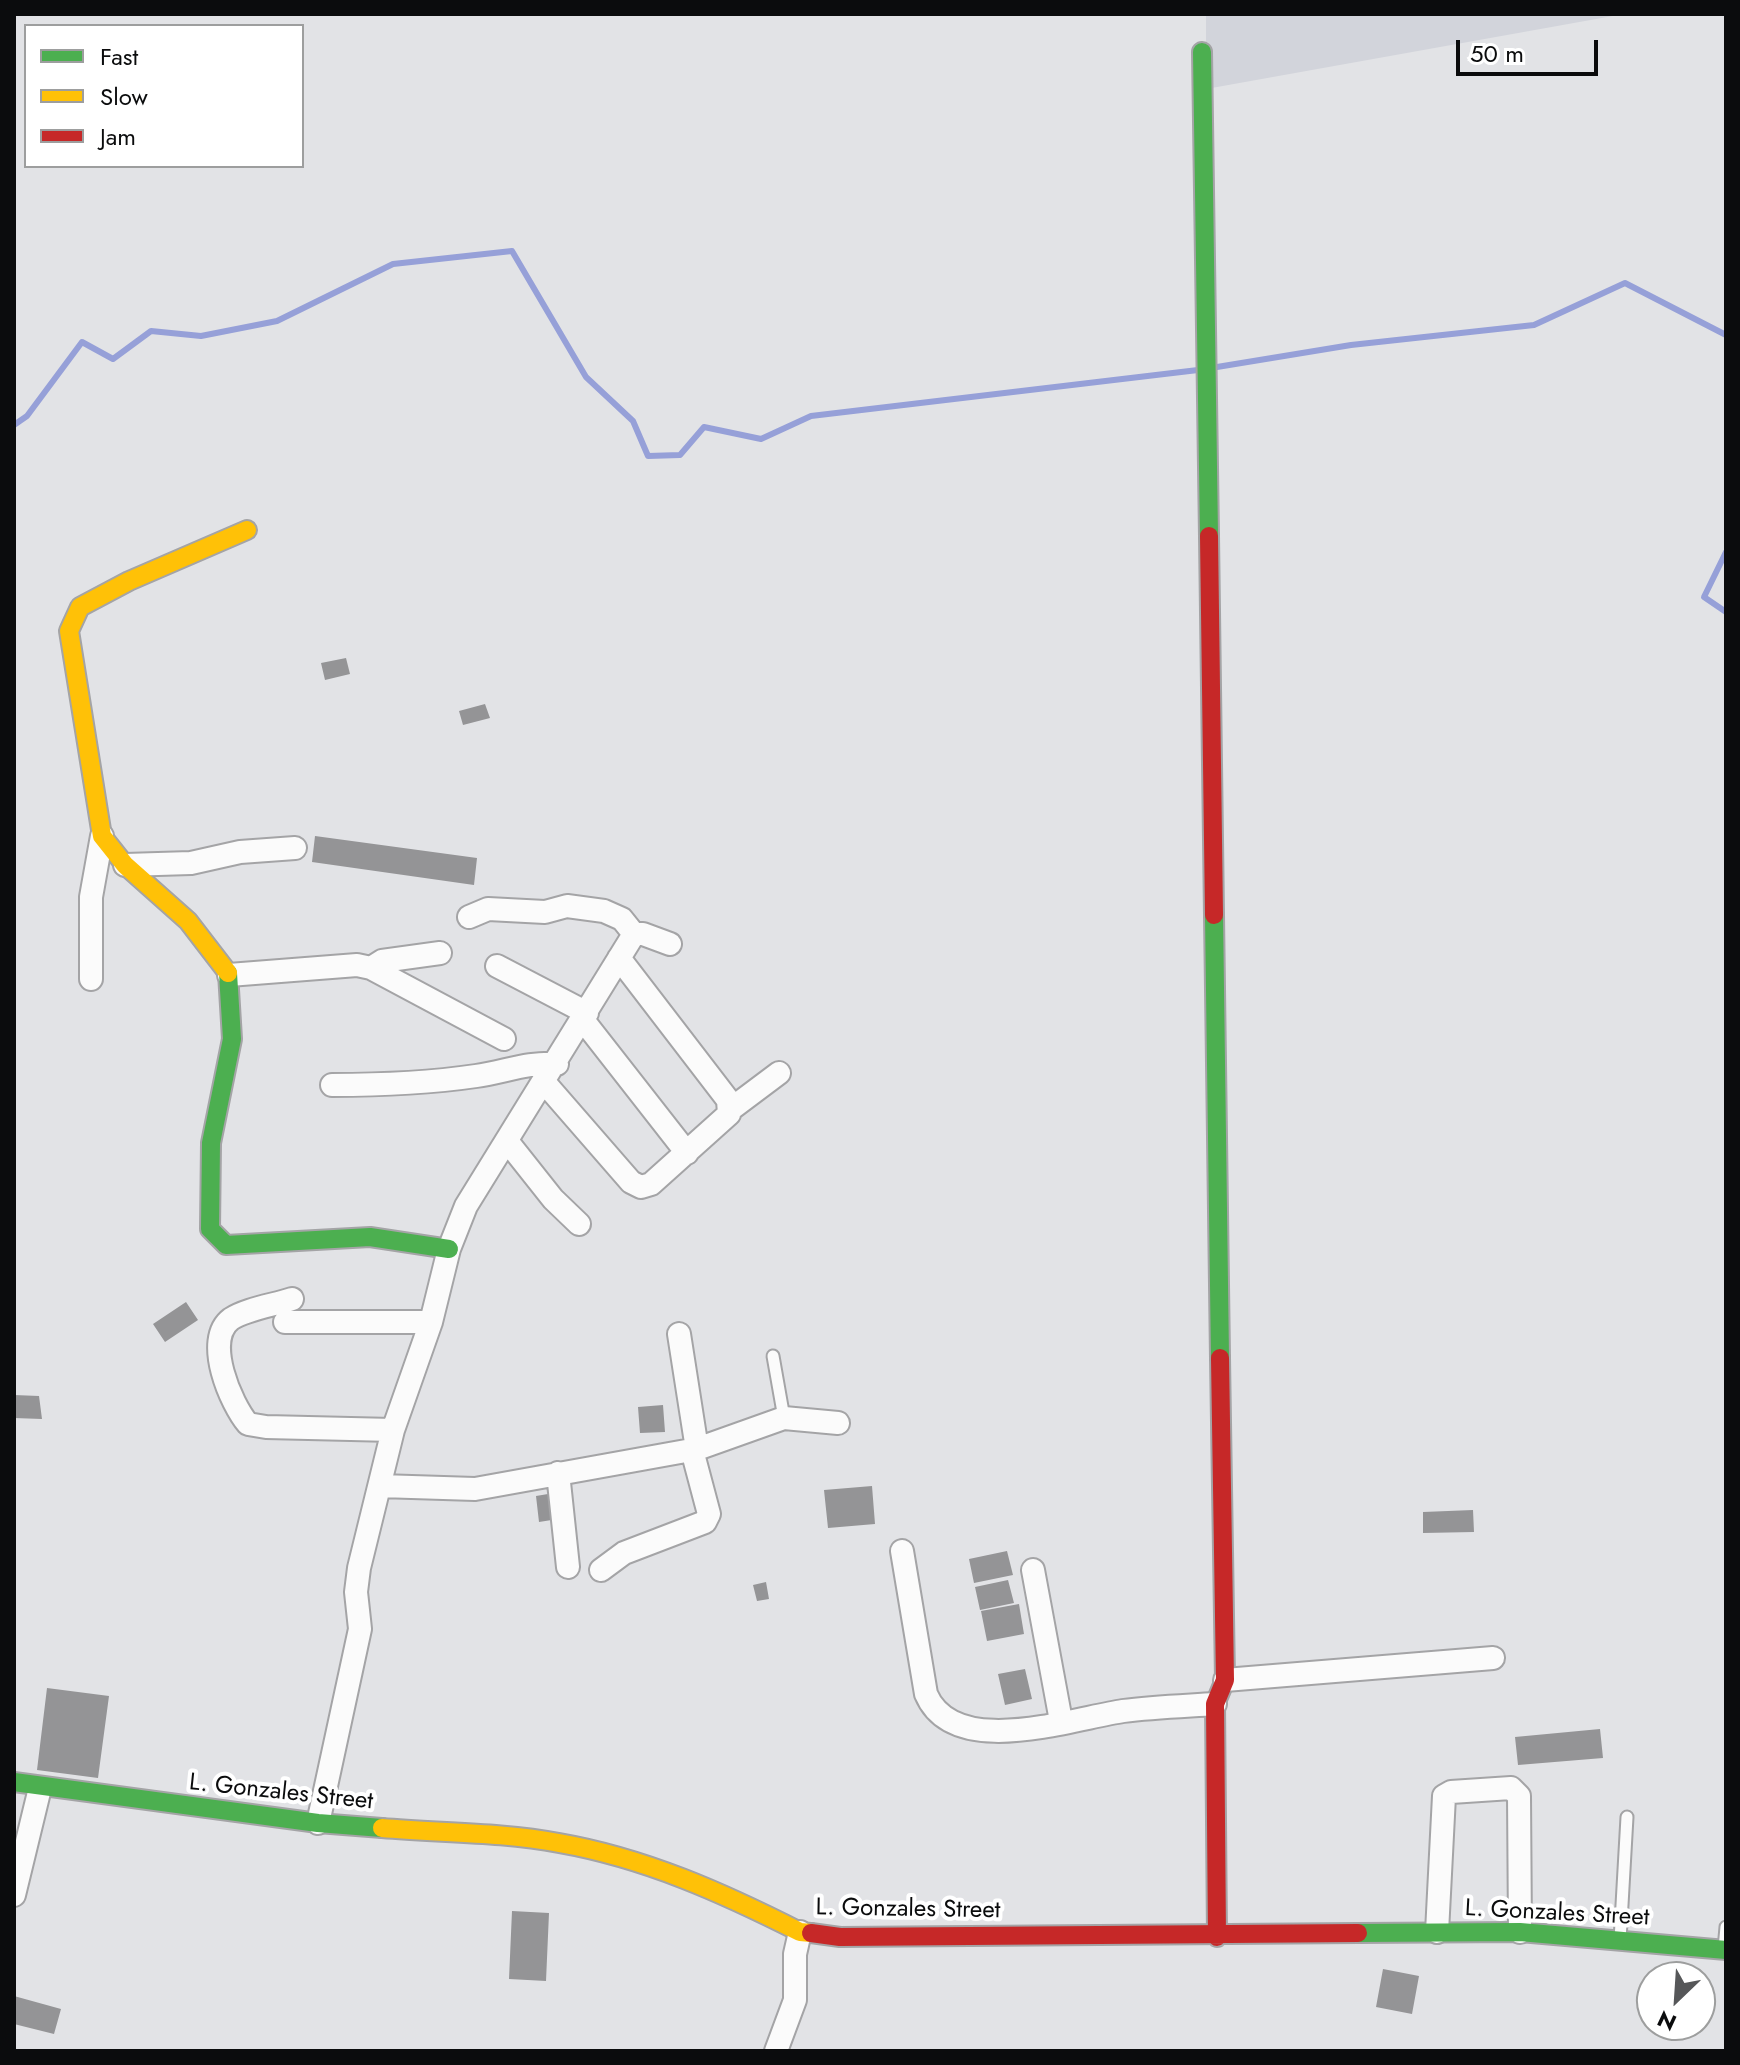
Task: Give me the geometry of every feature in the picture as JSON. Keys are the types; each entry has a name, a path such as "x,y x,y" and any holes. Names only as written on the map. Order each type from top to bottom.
{"street":[{"path":"1202,52 1225,1680 1215,1704 1217,1937"},
{"path":"91,979 91,897 102,836 69,631 80,607 129,581 247,530"},
{"path":"102,836 125,865 188,921 229,975 232,1039 211,1143 210,1229 216,1237 226,1245 242,1246 302,1238 401,1237 449,1249"},
{"path":"125,865 191,863 240,852 295,848"},
{"path":"469,917 488,909 545,912 567,906 604,911 622,919 634,934"},
{"path":"634,934 643,934 670,944"},
{"path":"318,1823 360,1629 356,1592 359,1568 393,1430 431,1322 449,1249 466,1206 634,934"},
{"path":"371,968 382,961 440,953"},
{"path":"619,958 728,1100 731,1109"},
{"path":"229,975 357,965 371,968 504,1039"},
{"path":"497,966 585,1016 687,1153"},
{"path":"332,1085 411,1084 481,1076 530,1062 550,1073 635,1186 651,1184 726,1118 731,1109 779,1073"},
{"path":"507,1141 553,1199 579,1224"},
{"path":"292,1299 231,1320 221,1334 221,1370 236,1409 248,1424 266,1427 393,1430"},
{"path":"285,1322 431,1322"},
{"path":"601,1570 624,1553 705,1522 709,1514 694,1449 679,1334"},
{"path":"380,1486 475,1489 694,1449 784,1418 838,1423"},
{"path":"558,1473 568,1567"},
{"path":"902,1551 926,1694 936,1714 957,1725 1006,1732 1127,1710 1215,1704"},
{"path":"1033,1570 1061,1721"},
{"path":"1225,1680 1493,1658"},
{"name":"L. Gonzales Street","path":"14,1782 40,1788 318,1823 573,1845 635,1860 730,1897 800,1932 840,1937 1217,1937 1520,1932 1725,1950"},
{"path":"14,1895 40,1788"},
{"path":"1437,1932 1444,1796 1451,1792 1511,1788 1519,1796 1520,1932"},
{"path":"776,2051 795,2000 795,1954 800,1932"}],"lane":[{"path":"773,1356 784,1418"},
{"path":"1620,1941 1627,1817"},
{"path":"1725,1950 1726,1927"}],"shaded area":[{"path":"1206,14 1624,14 1206,89"}],"building":[{"path":"346,658 350,674 325,680 321,663"},
{"path":"485,704 490,718 463,725 459,711"},
{"path":"315,836 477,858 474,885 312,862"},
{"path":"186,1302 198,1320 165,1342 153,1324"},
{"path":"14,1395 39,1396 42,1419 14,1418"},
{"path":"663,1405 665,1432 640,1433 638,1407"},
{"path":"872,1486 875,1524 828,1528 824,1490"},
{"path":"554,1493 558,1519 539,1522 536,1496"},
{"path":"1473,1510 1474,1532 1423,1533 1423,1512"},
{"path":"1007,1551 1013,1575 974,1583 969,1559"},
{"path":"1008,1580 1014,1603 980,1610 975,1587"},
{"path":"766,1582 769,1599 757,1601 753,1585"},
{"path":"1019,1604 1024,1634 987,1641 981,1611"},
{"path":"1025,1669 1032,1699 1005,1705 998,1674"},
{"path":"47,1688 109,1696 98,1778 37,1770"},
{"path":"1600,1729 1603,1758 1518,1765 1515,1737"},
{"path":"512,1911 549,1913 546,1981 509,1979"},
{"path":"1383,1969 1419,1976 1412,2014 1376,2007"},
{"path":"14,1996 61,2009 54,2034 14,2024"}],"waterway":[{"path":"14,425 27,416 82,342 113,359 151,331 201,336 277,321 393,264 512,251 586,377 633,421 648,456 680,455 704,427 761,439 811,416 1198,370"},
{"path":"1217,367 1351,345 1534,325 1625,283 1726,335"},
{"path":"1726,552 1704,597 1726,612"}],"traffic: fast":[{"path":"1202,52 1209,536"},
{"path":"1214,915 1220,1358"},
{"path":"228,973 232,1039 211,1143 210,1229 226,1245 370,1237 449,1249"},
{"path":"14,1782 318,1823 382,1828"},
{"path":"1358,1933 1520,1932 1726,1950"}],"traffic: slow":[{"path":"228,973 188,921 125,865 102,836 69,631 80,607 129,581 247,530"},
{"path":"382,1828 515,1837 591,1850 683,1878 800,1932 811,1933"}],"traffic: jam":[{"path":"1209,536 1214,915"},
{"path":"1217,1937 1215,1704 1225,1680 1220,1358"},
{"path":"811,1933 840,1937 1358,1933"}]}
